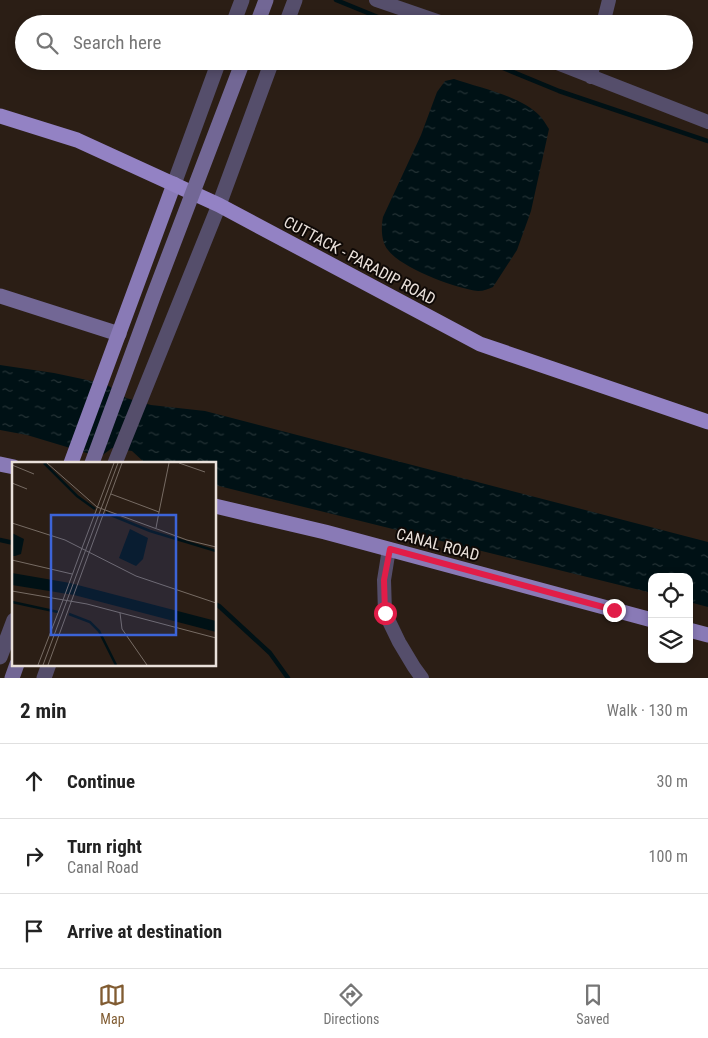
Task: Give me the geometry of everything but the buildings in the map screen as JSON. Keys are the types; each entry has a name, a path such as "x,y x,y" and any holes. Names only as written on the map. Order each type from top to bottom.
{"highway":[{"name":"CUTTACK - PARADIP ROAD","path":"0,116 77,140 174,184 218,205 480,344 708,422"}],"main road":[{"path":"260,15 266,0"},
{"path":"92,462 156,288 240,70"},
{"path":"73,458 174,184"},
{"path":"0,296 119,334"},
{"name":"CANAL ROAD","path":"216,506 325,532 648,619"},
{"path":"693,631 708,635"},
{"path":"12,678 17,666"}],"street":[{"path":"236,15 242,0"},
{"path":"289,15 295,0"},
{"path":"376,0 420,15"},
{"path":"605,15 608,0"},
{"path":"174,184 216,70"},
{"path":"115,461 218,205 269,70"},
{"path":"575,70 708,122"},
{"path":"591,76 592,70"},
{"path":"390,549 384,580 385,613 399,642 422,678"},
{"path":"0,658 12,625"},
{"path":"44,678 48,666"}],"water":[{"path":"454,79 500,93 522,103 540,116 549,129 531,211 517,250 493,287 482,291 444,282 405,264 388,250 382,234 383,217 421,135 437,92 445,81"},
{"path":"0,365 54,373 106,384 126,398 151,405 205,411 708,542 708,607 693,603 693,573 648,573 648,592 216,485 216,462 144,462 132,451 112,448 100,457 27,435 0,430"}],"waterway":[{"path":"336,0 373,15"},
{"path":"508,70 559,91 708,141"},
{"path":"0,540 12,543"},
{"path":"216,604 270,653 288,678"}],"route":[{"path":"385,613 384,580 390,549 614,610"}]}
